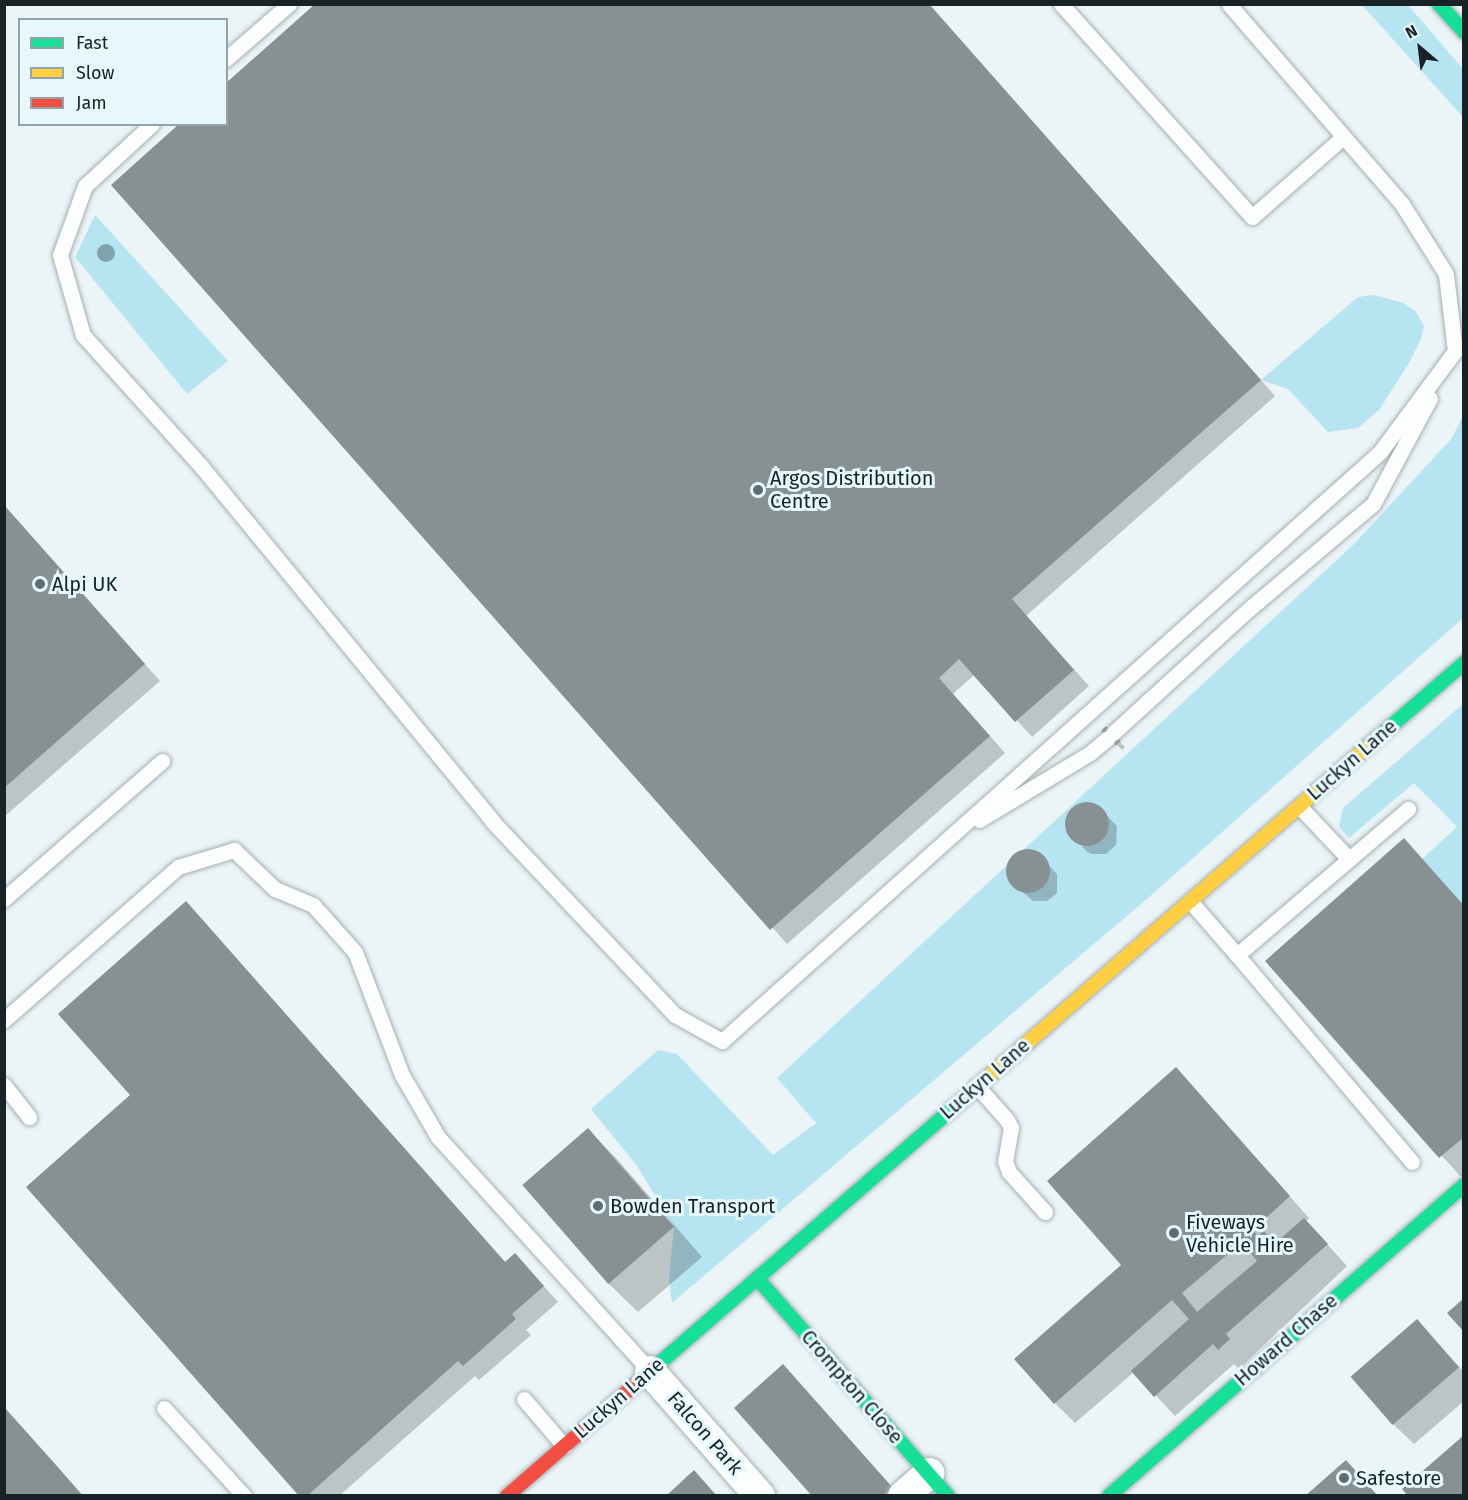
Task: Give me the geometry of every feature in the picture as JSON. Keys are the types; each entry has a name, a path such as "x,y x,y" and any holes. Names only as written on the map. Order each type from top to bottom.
{"street":[{"path":"1439,4 1464,32"},
{"name":"Luckyn Lane","path":"507,1496 1464,663"},
{"name":"Howard Chase","path":"1109,1496 1464,1185"},
{"name":"Crompton Close","path":"757,1278 948,1496"},
{"name":"Falcon Park","path":"650,1371 760,1496"},
{"path":"903,1496 928,1473"}],"lane":[{"path":"228,57 289,4"},
{"path":"1061,4 1252,217 1343,136"},
{"path":"948,839 1090,753 1249,609 1373,504 1455,351 1446,274 1402,204 1229,4"},
{"path":"150,126 85,186 60,255 83,335 201,466 493,822 675,1015 723,1041 1380,452 1455,351"},
{"path":"4,899 162,761"},
{"path":"1299,806 1349,860"},
{"path":"1237,955 1408,809"},
{"path":"4,1020 178,867 234,850 275,889 313,904 355,952 402,1075 438,1137 650,1371"},
{"path":"1190,902 1412,1162"},
{"path":"4,1085 29,1117"},
{"path":"977,1086 1007,1120 1011,1128 1005,1161 1009,1172 1045,1212"},
{"path":"524,1399 564,1446"},
{"path":"164,1408 244,1496"}],"shaded area":[{"path":"1362,5 1408,5 1463,69 1463,123 1462,116"},
{"path":"95,215 228,361 187,394 75,257"},
{"path":"1373,295 1404,303 1416,312 1424,326 1421,339 1409,363 1379,410 1358,428 1328,432 1288,389 1261,380 1358,297"},
{"path":"1463,415 1463,618 1148,898 672,1303 669,1279 674,1227 637,1166 591,1109 658,1050 677,1054 773,1155 816,1123 777,1078 1355,543 1452,438"},
{"path":"1463,704 1463,906 1422,859 1457,827 1414,783 1349,838 1339,827 1343,808"}],"building":[{"name":"Argos Distribution Centre","path":"315,4 929,4 1261,380 1012,599 1074,670 1015,722 959,659 939,678 990,736 770,930 111,185 177,126 228,126 228,81"},
{"name":"Alpi UK","path":"4,505 145,664 4,788"},
{"path":"1106,726 1121,741 1116,746 1101,731"},
{"path":"1087,802 1102,809 1109,824 1102,839 1087,846 1072,839 1065,824 1072,809"},
{"path":"1404,838 1464,906 1464,1137 1439,1158 1265,961"},
{"path":"1028,849 1043,856 1050,871 1043,886 1028,893 1013,886 1006,871 1013,856"},
{"path":"186,901 505,1262 515,1253 544,1286 512,1314 516,1319 463,1366 458,1361 307,1496 299,1496 26,1187 130,1095 58,1014"},
{"name":"Fiveways Vehicle Hire","path":"1176,1067 1290,1196 1253,1230 1258,1236 1264,1231 1269,1237 1265,1241 1270,1248 1304,1218 1328,1244 1226,1334 1230,1339 1218,1350 1213,1344 1154,1397 1131,1371 1189,1319 1172,1300 1054,1404 1014,1359 1121,1265 1047,1181","holes":["1242,1242 1257,1261 1197,1312 1182,1293"]},
{"name":"Bowden Transport","path":"588,1128 674,1227 608,1284 522,1185"},
{"path":"1464,1298 1464,1332 1447,1313"},
{"path":"1417,1319 1459,1367 1393,1425 1351,1377"},
{"path":"783,1364 892,1487 883,1496 812,1496 734,1408"},
{"path":"4,1407 56,1465 83,1496 4,1496"},
{"path":"1464,1435 1464,1496 1408,1496 1402,1489"},
{"name":"Safestore","path":"1346,1460 1378,1496 1305,1496"},
{"path":"694,1470 717,1496 666,1496"}],"traffic: fast":[{"path":"1439,4 1464,32"},
{"path":"1366,748 1464,663"},
{"path":"654,1368 971,1092"},
{"path":"1109,1496 1464,1185"},
{"path":"757,1278 948,1496"}],"traffic: slow":[{"path":"971,1092 1366,748"}],"traffic: jam":[{"path":"507,1496 654,1368"}],"place":[{"name":"Argos Distribution Centre","path":"758,490"},
{"name":"Alpi UK","path":"40,584"},
{"name":"Bowden Transport","path":"598,1206"},
{"name":"Fiveways Vehicle Hire","path":"1174,1233"},
{"name":"Safestore","path":"1344,1478"}]}
